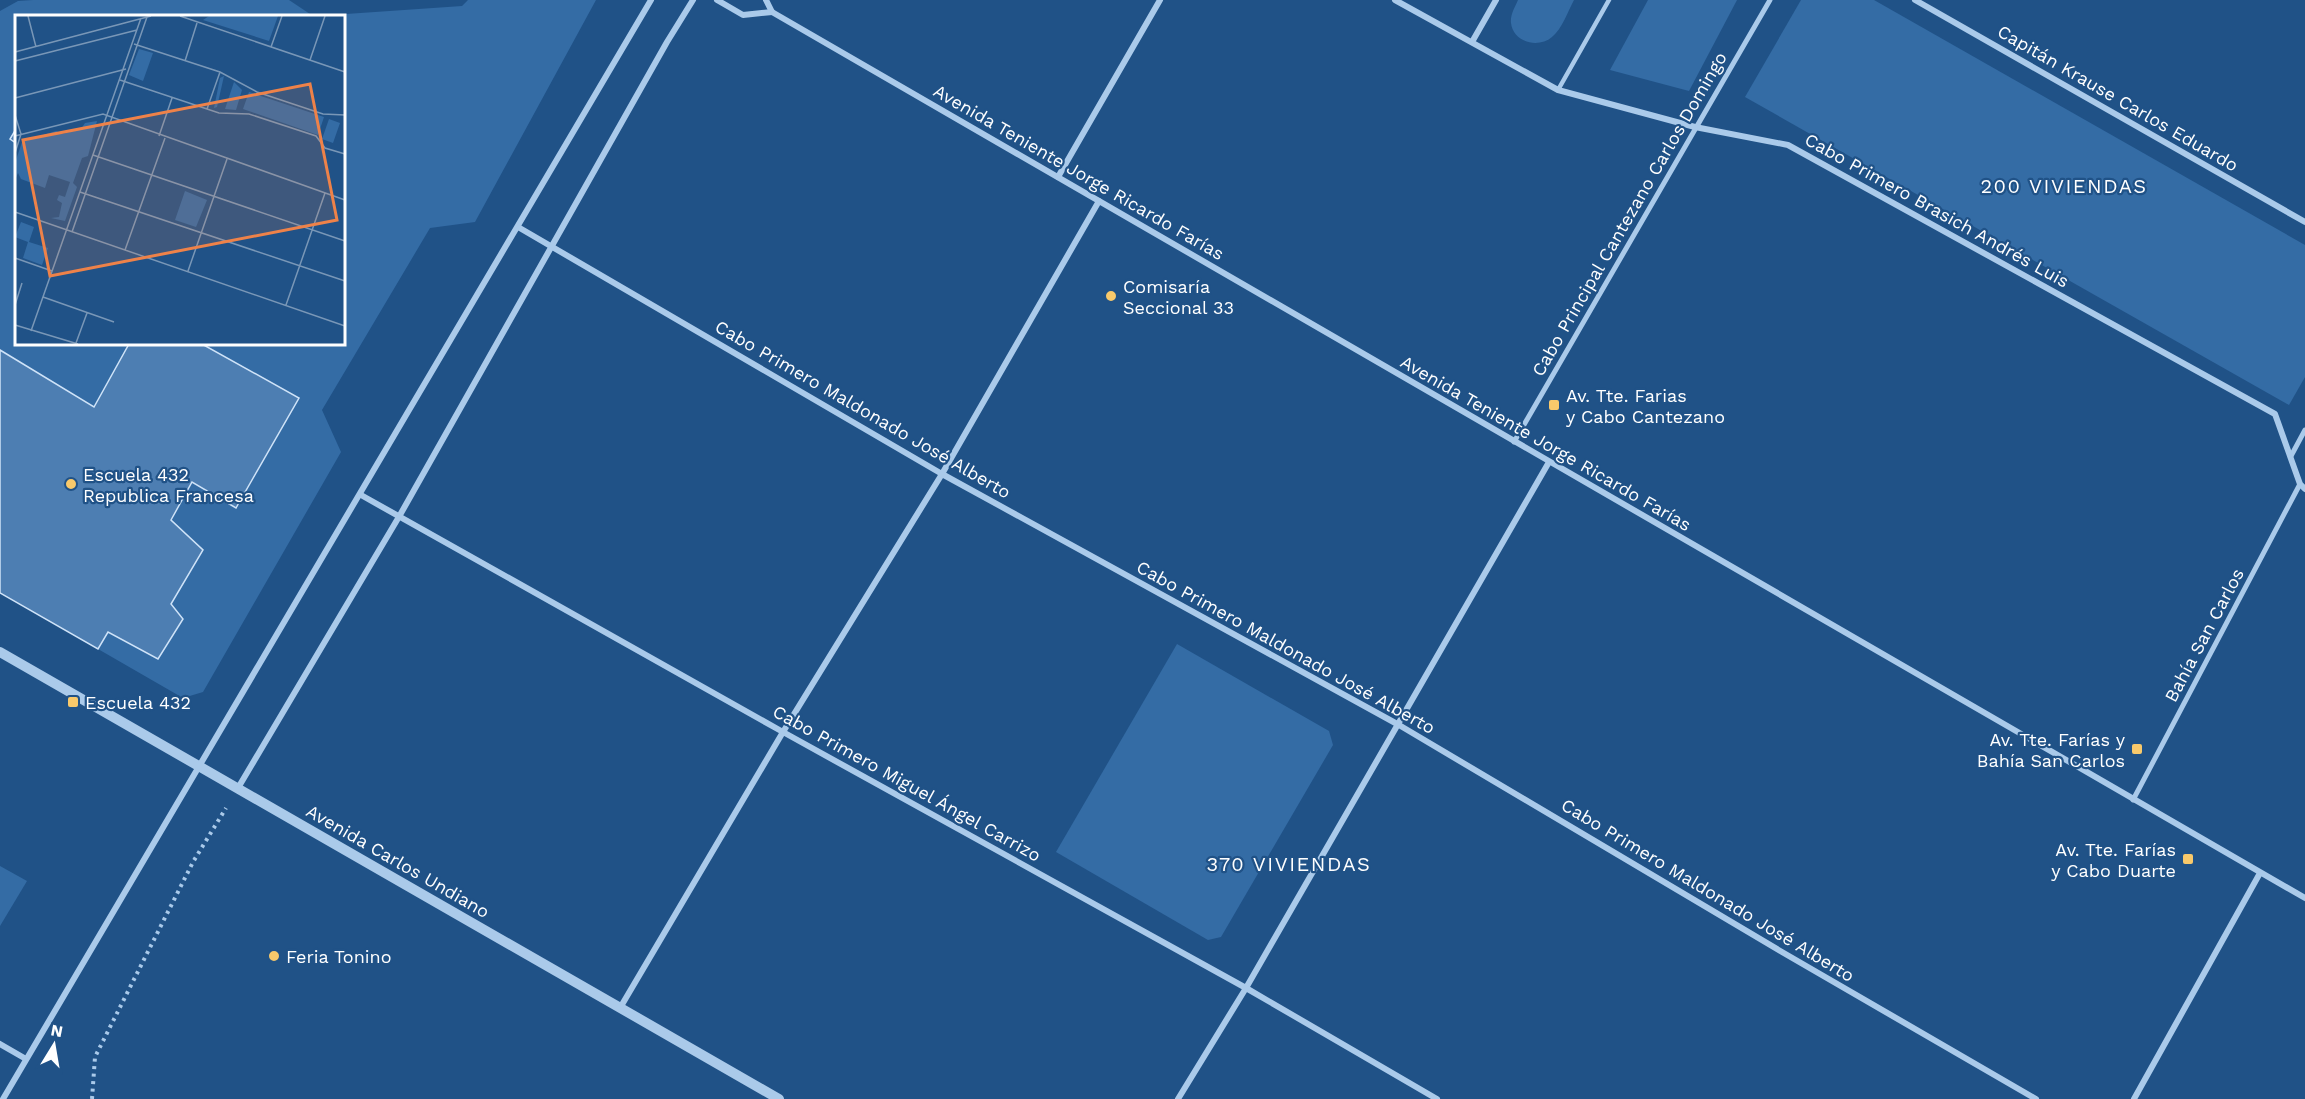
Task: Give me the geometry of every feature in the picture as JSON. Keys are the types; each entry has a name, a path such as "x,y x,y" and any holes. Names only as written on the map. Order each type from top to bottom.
{"street":[{"path":"3,1099 651,0"},
{"path":"238,788 400,515 693,0"},
{"path":"717,0 743,15 772,12 766,0"},
{"path":"1058,177 1160,0"},
{"name":"Cabo Primero Brasich Andrés Luis","path":"1395,0 1558,90 1695,127 1788,145 2275,414 2303,486"},
{"path":"1472,42 1496,0"},
{"name":"Cabo Principal Cantezano Carlos Domingo","path":"1514,442 1770,0"},
{"name":"Capitán Krause Carlos Eduardo","path":"1915,0 2305,222"},
{"name":"Avenida Teniente Jorge Ricardo Farías","path":"772,12 2305,898"},
{"path":"620,1008 783,732 942,474 1099,201"},
{"name":"Cabo Primero Maldonado José Alberto","path":"518,227 942,474 1399,725 1782,952 2036,1099"},
{"path":"2291,456 2305,430"},
{"path":"1178,1099 1246,988 1549,462"},
{"name":"Bahía San Carlos","path":"2133,800 2303,486"},
{"name":"Cabo Primero Miguel Ángel Carrizo","path":"361,495 1246,988 1437,1099"},
{"name":"Avenida Carlos Undiano","path":"0,652 779,1099"},
{"path":"2134,1099 2260,873"},
{"path":"0,1044 26,1059"}],"lane":[{"path":"1558,90 1609,0"}],"path":[{"path":"92,1099 95,1057 193,862 238,788"}],"shaded area":[{"path":"289,0 312,15 15,15 15,345 128,345 94,407 0,350 0,11 18,1"},
{"path":"468,0 596,0 475,222 430,228 322,410 341,452 203,692 183,698 98,649 108,632 158,658 183,620 171,604 202,550 171,520 192,482 237,508 299,398 204,345 345,345 345,15 332,15 462,6"},
{"path":"1518,0 1574,0 1556,34 1546,41 1533,43 1521,39 1513,30 1511,17"},
{"path":"1648,0 1737,0 1689,91 1610,70"},
{"path":"1801,0 1874,0 2305,245 2305,377 2289,405 1745,97"},
{"path":"1177,644 1329,731 1333,745 1221,937 1208,940 1056,852"},
{"path":"0,866 27,881 0,926"}],"building":[{"path":"15,131 15,142 10,139"},
{"path":"128,345 204,345 299,398 236,508 192,482 171,520 203,550 171,604 183,619 158,659 108,632 98,649 0,593 0,350 94,407"}],"place":[{"name":"Comisaría Seccional 33","path":"1111,296"},
{"name":"Av. Tte. Farias y Cabo Cantezano","path":"1554,405"},
{"name":"Escuela 432 Republica Francesa","path":"71,484"},
{"name":"Escuela 432","path":"73,702"},
{"name":"Av. Tte. Farías y Bahía San Carlos","path":"2137,749"},
{"name":"Av. Tte. Farías y Cabo Duarte","path":"2188,859"},
{"name":"Feria Tonino","path":"274,956"}],"district":[{"name":"200 VIVIENDAS","path":"2064,186"},
{"name":"370 VIVIENDAS","path":"1289,864"}]}
